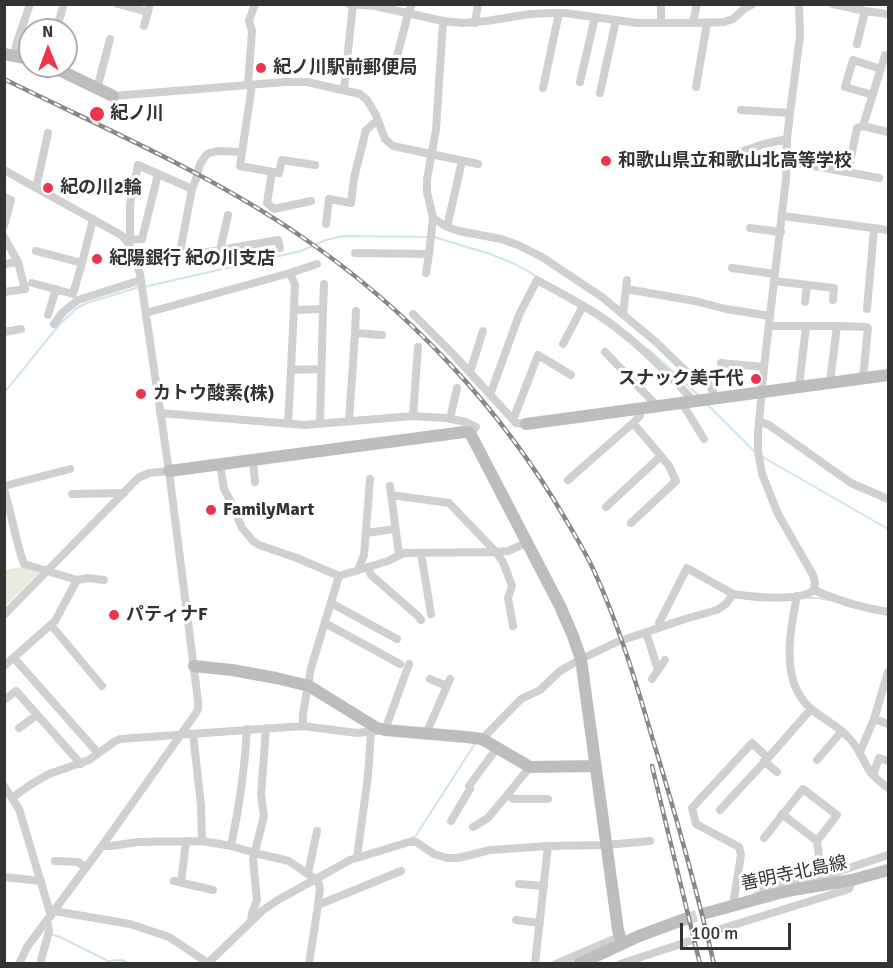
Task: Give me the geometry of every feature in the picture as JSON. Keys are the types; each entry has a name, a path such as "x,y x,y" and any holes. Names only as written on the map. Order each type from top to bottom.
{"street":[{"path":"9,55 17,42 30,4"},
{"path":"118,4 149,8 144,26"},
{"path":"255,4 249,21 252,31 250,85 240,166 279,173 282,160 315,165"},
{"path":"393,72 412,4"},
{"path":"475,23 477,4"},
{"path":"661,23 662,4"},
{"path":"693,23 697,4"},
{"path":"344,89 352,5 375,6 443,21 475,23 530,14 559,13 637,23 707,23 724,22 753,4"},
{"path":"660,625 687,568 733,594 796,598 809,595 814,590 813,576 778,514 762,474 758,454 764,367 783,216 789,113 800,36 799,4"},
{"path":"833,4 888,14"},
{"path":"857,44 865,11"},
{"path":"543,88 559,13"},
{"path":"580,82 595,17"},
{"path":"600,93 616,20"},
{"path":"426,273 433,218 427,192 427,178 436,130 443,21"},
{"path":"696,87 707,23"},
{"path":"97,89 110,39"},
{"path":"863,126 885,55"},
{"path":"873,94 845,87 853,60 881,69"},
{"path":"75,78 113,96 307,82 344,89 360,94 367,100 385,139 393,146 478,164"},
{"path":"741,110 789,113"},
{"path":"326,224 329,199 351,203 354,178 366,130 378,120"},
{"path":"848,172 857,128 863,126 888,132"},
{"path":"36,188 48,133"},
{"path":"740,152 787,139"},
{"path":"179,257 192,189 200,164 207,154 217,151 242,152"},
{"path":"447,227 462,161"},
{"path":"787,161 879,178"},
{"path":"19,963 27,947 50,923 86,867 198,709 169,471 146,314 137,262 128,240 129,205 138,165 192,189"},
{"path":"4,170 128,240 142,239 158,174"},
{"path":"272,172 267,203 274,209 311,201"},
{"path":"87,182 132,191"},
{"path":"4,197 11,200 5,224"},
{"path":"220,250 228,215"},
{"path":"783,216 888,230"},
{"path":"433,218 459,231 501,238 542,257 602,297 656,342 690,375 708,383 700,401 704,439"},
{"path":"32,283 73,294 93,219"},
{"path":"750,228 781,232"},
{"path":"867,309 874,229"},
{"path":"4,237 18,262 25,289 4,292"},
{"path":"137,262 278,240 280,248"},
{"path":"36,251 82,263"},
{"path":"355,253 429,254"},
{"path":"4,264 18,262"},
{"path":"146,314 317,264"},
{"path":"732,268 807,285 834,288 833,300"},
{"path":"288,423 295,285 290,273"},
{"path":"490,395 519,315 537,280 624,333 700,401"},
{"path":"54,324 63,312 78,300 141,284"},
{"path":"320,423 324,284"},
{"path":"623,314 626,285 726,309 770,316"},
{"path":"805,302 807,285"},
{"path":"48,315 56,289"},
{"path":"563,344 583,306"},
{"path":"294,310 323,309"},
{"path":"349,421 356,310"},
{"path":"413,314 513,420 521,424 888,375"},
{"path":"769,326 867,327 863,378"},
{"path":"799,387 806,326"},
{"path":"830,382 837,326"},
{"path":"4,332 21,330"},
{"path":"470,372 483,331"},
{"path":"355,333 382,335"},
{"path":"413,416 418,347"},
{"path":"605,352 658,407"},
{"path":"513,420 538,355 571,375"},
{"path":"721,363 764,367"},
{"path":"291,370 321,369"},
{"path":"450,419 458,388"},
{"path":"568,480 640,416 639,409"},
{"path":"160,413 305,425 413,416 466,422 476,427 470,433"},
{"path":"759,421 769,425 851,483 888,499"},
{"path":"631,523 676,481 669,466 633,423"},
{"path":"4,615 138,478 144,475 470,433"},
{"path":"470,433 560,606 580,656 620,940"},
{"path":"606,507 661,456"},
{"path":"253,461 255,482"},
{"path":"220,465 224,489 242,528 253,541 339,576 388,561 404,553 496,552 508,551 526,543"},
{"path":"70,469 4,488 20,554 24,564 47,572 77,580 88,578 104,580"},
{"path":"358,570 364,555 370,479"},
{"path":"399,555 390,491 449,503 503,562 512,586 508,598 513,626"},
{"path":"72,494 124,493"},
{"path":"366,533 395,529"},
{"path":"421,553 431,614"},
{"path":"368,567 371,575 421,620"},
{"path":"303,726 311,668 339,576"},
{"path":"4,666 51,625 59,615 77,580"},
{"path":"814,590 851,604 888,612"},
{"path":"626,639 660,625 717,610 726,604 733,594"},
{"path":"796,598 789,642 789,659 796,688 802,700 811,709 842,731 860,752 873,775 888,788"},
{"path":"331,603 397,639"},
{"path":"325,623 405,664 385,730"},
{"path":"51,625 102,687"},
{"path":"646,632 658,670"},
{"path":"480,739 521,699 540,690 580,656 617,642"},
{"path":"14,658 98,753"},
{"path":"652,679 664,660"},
{"path":"194,666 265,676 309,686 377,728 480,739 530,767 595,766"},
{"path":"860,752 874,719 888,672"},
{"path":"426,734 448,682 430,679"},
{"path":"4,700 16,691 81,764"},
{"path":"720,810 811,709"},
{"path":"19,728 37,714"},
{"path":"874,719 888,724"},
{"path":"13,797 49,774 81,764 120,740 303,726 344,732 385,730"},
{"path":"251,917 257,900 253,859 264,816 261,795 266,728"},
{"path":"231,846 238,810 247,729"},
{"path":"817,760 842,731"},
{"path":"357,857 368,776 371,732"},
{"path":"193,735 201,805 202,841"},
{"path":"733,905 741,851 739,847 696,824 692,808 752,743 777,772"},
{"path":"451,821 470,789 469,786 497,748"},
{"path":"873,775 879,758 888,761"},
{"path":"473,827 488,818 530,767"},
{"path":"4,786 19,809 41,881 50,923 40,963"},
{"path":"764,838 802,789 837,815 817,841 819,857 812,878"},
{"path":"507,795 514,799 548,799"},
{"path":"782,814 817,841"},
{"path":"312,876 317,831"},
{"path":"102,846 138,842 202,841 289,861 312,876 320,889 309,963"},
{"path":"50,923 130,924 169,937 206,962 251,917 312,876 357,857 409,842 416,842 434,854 447,858 458,858 490,850 548,846 606,846 650,841"},
{"path":"186,842 178,882 213,890"},
{"path":"536,963 548,846"},
{"path":"751,900 770,886 834,873 888,855"},
{"path":"55,861 78,862 86,867"},
{"name":"善明寺北島線","path":"706,913 787,891 852,880 888,870"},
{"path":"318,905 401,871"},
{"path":"4,877 41,881"},
{"path":"711,932 849,890 852,880"},
{"path":"519,884 543,886"},
{"path":"556,963 685,919"},
{"path":"516,920 540,922"},
{"path":"579,963 620,940"},
{"path":"620,963 690,941"}],"shaded area":[{"path":"21,567 39,573 5,607 5,570"}],"waterway":[{"path":"144,287 301,251 326,240 343,236 429,237"},
{"path":"434,237 490,254 538,277"},
{"path":"4,393 59,325 77,308 139,287"},
{"path":"648,349 699,396"},
{"path":"707,404 756,453"},
{"path":"761,456 888,529"},
{"path":"807,598 828,600"},
{"path":"411,838 415,837 476,742"},
{"path":"50,934 108,961 121,960 131,964"}],"tunnel":[{"path":"685,919 706,913"}],"railway":[{"path":"4,79 194,172 302,237 379,296 450,364 482,400 512,439 566,520 592,566 604,593 661,765 693,878 714,964"},
{"path":"652,766 700,964"}],"place":[{"name":"紀ノ川駅前郵便局","path":"261,68"},
{"name":"紀ノ川","path":"97,114"},
{"name":"和歌山県立和歌山北高等学校","path":"606,161"},
{"name":"紀の川2輪","path":"48,188"},
{"name":"紀陽銀行 紀の川支店","path":"97,259"},
{"name":"スナック美千代","path":"756,379"},
{"name":"カトウ酸素(株)","path":"141,394"},
{"name":"FamilyMart","path":"211,510"},
{"name":"パティナF","path":"114,615"}]}
